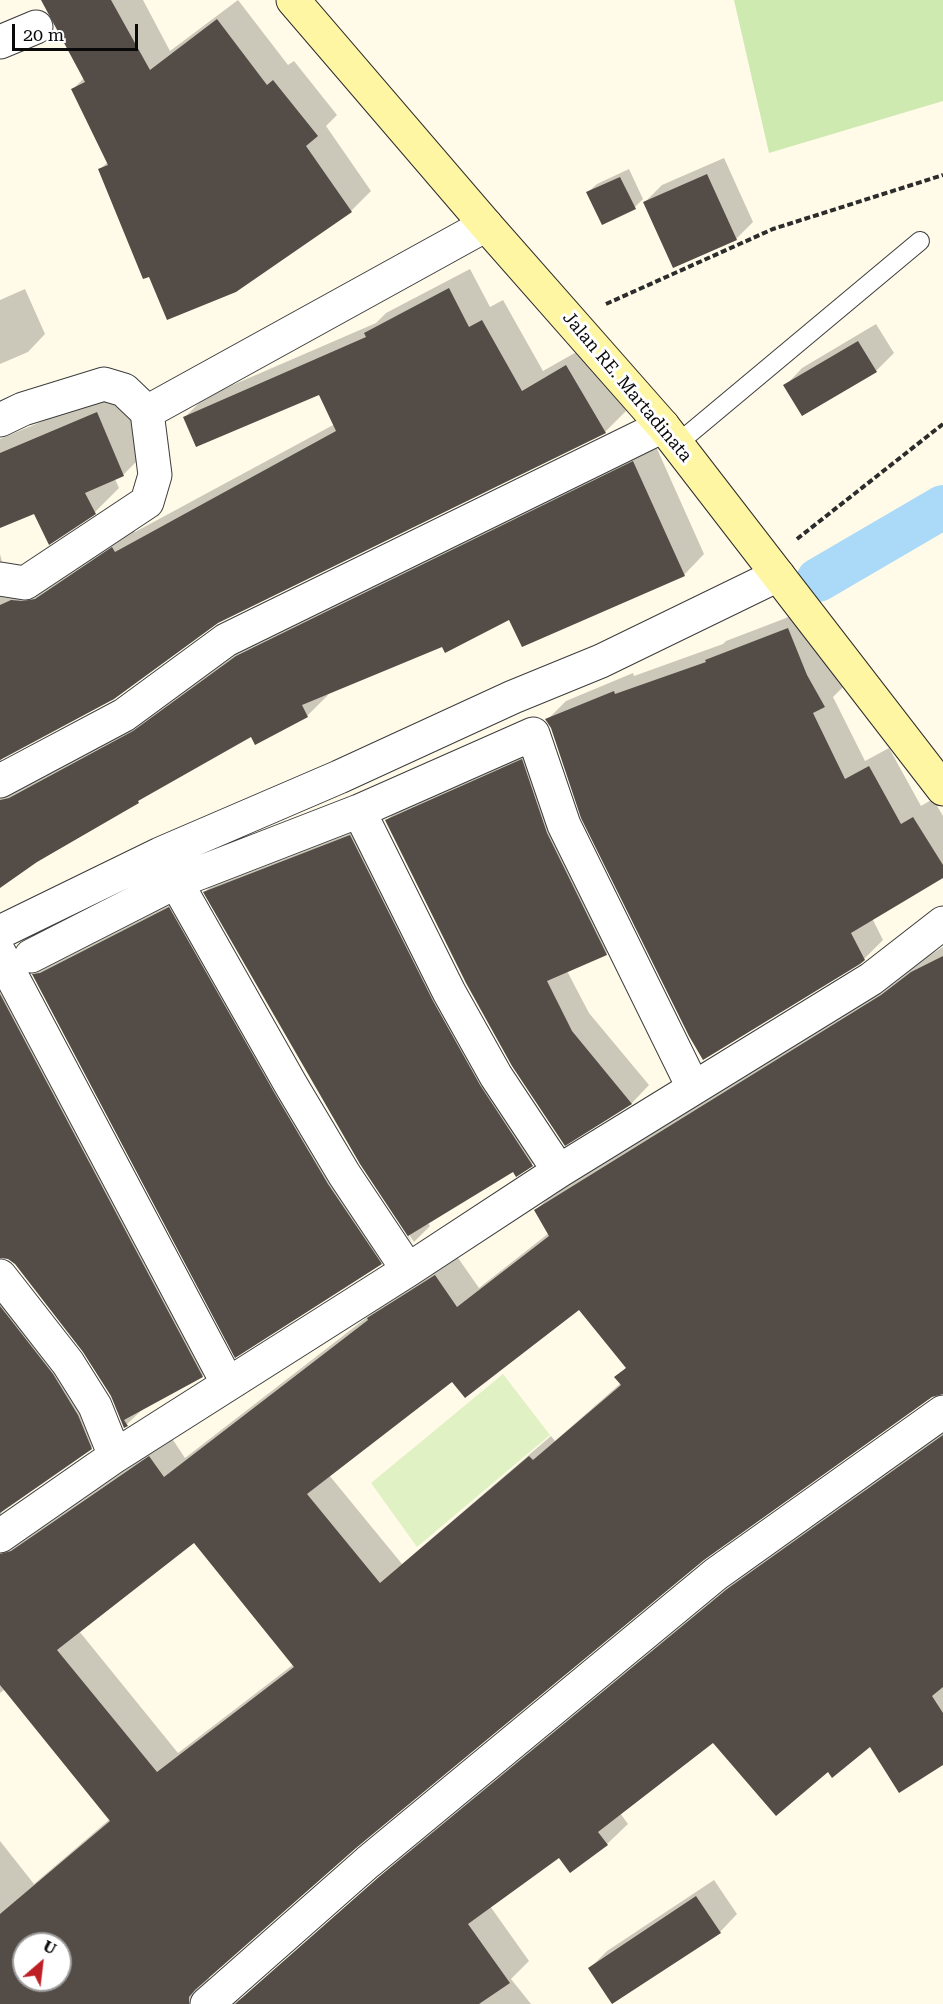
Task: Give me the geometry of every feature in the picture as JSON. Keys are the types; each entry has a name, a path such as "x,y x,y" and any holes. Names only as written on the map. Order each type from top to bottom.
{"main road":[{"name":"Jalan RE. Martadinata","path":"293,0 670,435 943,789"}],"street":[{"path":"0,42 36,27"},
{"path":"147,412 486,225"},
{"path":"0,420 23,409 104,384 124,390 147,412 155,475 147,502 25,583 0,579"},
{"path":"0,782 124,715 226,640 670,435"},
{"path":"0,932 160,854 339,777 513,697 601,661 773,568"},
{"path":"228,1384 15,955 176,882 359,811 533,734 564,825 693,1087"},
{"path":"359,811 449,992 490,1065 559,1171"},
{"path":"176,882 332,1154 408,1270"},
{"path":"0,1536 116,1456 559,1171 871,979 943,923"},
{"path":"0,1276 68,1363 95,1406 116,1456"},
{"path":"207,2004 368,1862 716,1574 943,1412"}],"lane":[{"path":"670,435 920,241"}],"path":[{"path":"570,320 773,229 943,176"},
{"path":"773,568 943,424"}],"green space":[{"path":"734,0 943,0 943,101 769,153"},
{"path":"503,1374 550,1435 417,1547 371,1483"}],"building":[{"path":"41,0 111,0 150,70 217,19 267,85 273,80 318,136 306,146 352,212 236,292 167,320 149,277 143,279 98,169 108,165 71,89 85,82"},
{"path":"707,174 737,240 673,268 643,202"},
{"path":"620,177 636,209 602,225 586,192"},
{"path":"449,288 469,327 482,320 522,391 566,365 606,433 218,623 114,699 0,760 0,605 11,600 35,599 112,547 115,552 336,431 319,395 196,447 183,417 366,337 364,333"},
{"path":"858,341 877,372 802,416 783,385"},
{"path":"97,412 124,476 85,493 96,514 49,545 34,514 0,528 0,453"},
{"path":"633,461 685,576 522,647 509,620 445,653 442,647 302,705 308,717 255,745 251,737 138,801 139,803 37,862 0,888 0,800 9,798 133,731 236,656"},
{"path":"788,628 807,675 825,707 813,713 845,779 869,766 901,824 913,817 943,865 943,878 851,933 865,960 860,964 703,1060 581,818 551,728 545,719 614,691 615,694 706,662 705,660"},
{"path":"522,759 547,833 607,955 547,981 572,1031 632,1104 565,1146 512,1066 466,983 385,820"},
{"path":"350,835 433,1001 480,1085 533,1166 516,1177 513,1172 408,1236 413,1244 360,1164 203,892"},
{"path":"169,907 328,1184 382,1264 235,1358 32,974 40,973"},
{"path":"943,956 943,1394 932,1397 704,1560 356,1848 195,1990 189,1997 189,2004 0,2004 0,1914 110,1821 0,1685 0,1554 11,1551 149,1456 164,1477 368,1320 367,1318 435,1275 457,1307 549,1236 534,1210 881,995 911,972","holes":["579,1310 626,1368 614,1377 621,1385 533,1460 529,1456 380,1583 307,1494 452,1382 465,1398","194,1543 294,1667 157,1772 57,1650"]},
{"path":"0,994 203,1377 124,1420 128,1426 124,1428 111,1396 83,1352 15,1264 8,1259 0,1258"},
{"path":"0,1306 53,1374 78,1415 92,1449 0,1513"},
{"path":"943,1435 943,1687 932,1696 943,1713 943,1765 899,1793 870,1747 832,1778 828,1772 776,1816 713,1743 598,1832 608,1845 570,1873 559,1858 468,1924 510,1983 479,2004 235,2004 380,1876 727,1589"},
{"path":"696,1896 721,1933 612,2004 588,1968"}],"waterway":[{"path":"818,580 943,507"}]}
